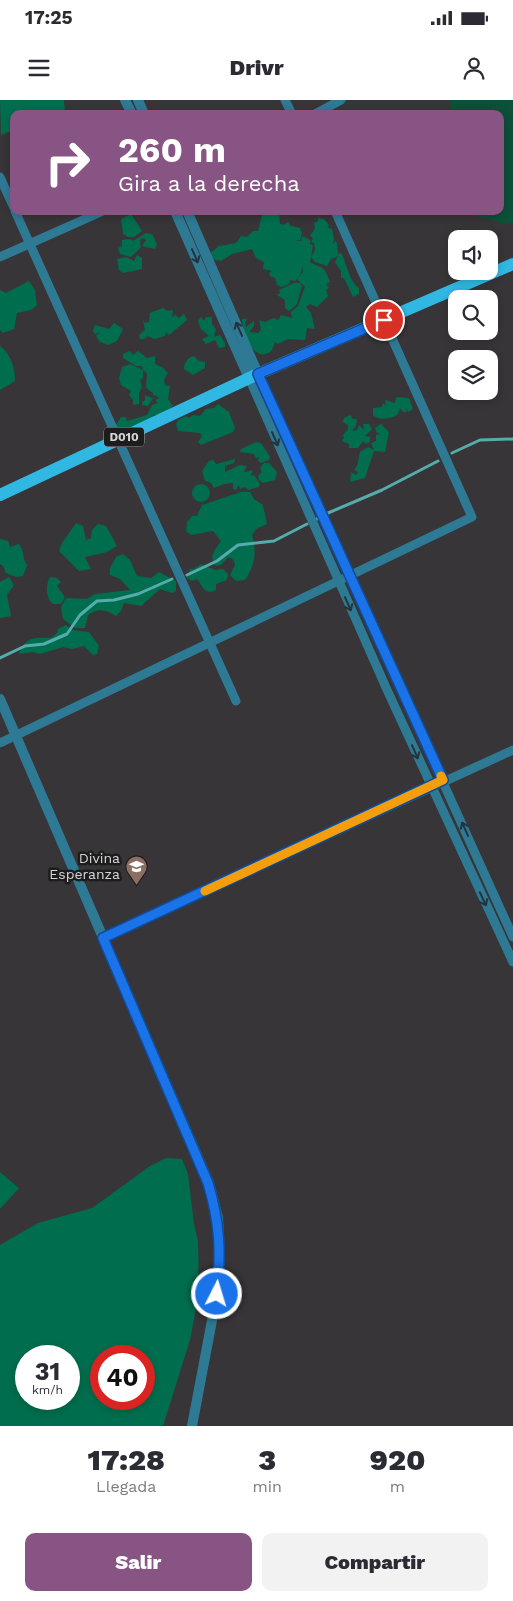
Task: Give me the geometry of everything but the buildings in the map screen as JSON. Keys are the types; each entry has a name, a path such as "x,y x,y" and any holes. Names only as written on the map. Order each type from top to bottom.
{"main road":[{"name":"D010","path":"0,495 254,376 513,264"}],"street":[{"path":"322,110 342,100"},
{"path":"0,177 10,201"},
{"path":"16,215 236,701"},
{"path":"0,257 94,215"},
{"path":"177,215 350,575 513,937"},
{"path":"189,215 338,581 430,786 511,954 513,962"},
{"path":"0,743 472,517 337,215"},
{"path":"0,699 208,1183 218,1218 220,1255 217,1294 192,1426"},
{"path":"103,938 443,780 513,750"}],"green space":[{"path":"0,100 64,100 65,110 10,110 10,132 1,135"},
{"path":"451,100 513,100 513,223 506,224 472,215 504,215 504,110 450,110"},
{"path":"132,215 142,231 134,237 128,237 123,234 121,219"},
{"path":"262,215 279,215 280,224 284,225 288,222 291,226 300,228 302,233 300,240 295,241 301,241 302,236 310,240 310,244 313,245 310,262 324,270 330,282 326,284 329,288 326,290 328,296 317,307 310,304 306,307 311,313 315,329 307,328 305,340 288,339 278,344 275,342 272,350 266,354 260,354 251,346 244,332 242,319 247,319 246,327 254,321 254,326 249,332 258,333 261,330 259,320 265,322 274,318 278,320 281,315 292,318 291,312 298,306 305,287 297,279 303,272 302,266 301,273 295,281 290,280 289,284 282,287 277,285 275,278 270,276 269,273 272,271 263,269 264,262 256,258 252,249 232,254 221,261 212,259 209,254 219,246 236,243 241,236 247,237 253,231 258,231"},
{"path":"318,218 324,219 329,225 327,227 332,229 333,244 335,241 337,243 338,255 339,253 342,254 351,277 359,288 359,294 353,297 344,278 341,278 341,271 335,262 338,256 331,259 327,266 315,262 311,257 315,250 314,243 311,242 313,238 310,236 315,228 314,223 318,221"},
{"path":"146,233 152,234 157,244 155,249 142,246 146,240 143,238 140,240 141,247 131,257 120,254 118,248 122,246 122,240 130,239 133,241"},
{"path":"137,255 142,258 142,269 123,273 119,270 117,259 126,257 134,261"},
{"path":"29,281 35,290 37,305 31,310 17,313 14,329 3,333 0,330 0,290 6,293"},
{"path":"294,283 300,283 302,286 297,304 289,311 285,308 285,300 277,295 280,293 279,290"},
{"path":"163,308 167,311 173,310 172,317 175,315 179,318 184,314 187,320 169,335 166,332 165,336 154,339 148,336 140,339 139,335 145,330 143,320 145,323 149,322 150,313"},
{"path":"201,317 204,321 206,317 212,317 212,324 216,329 214,337 220,335 225,343 225,347 219,348 215,340 206,344 202,339 209,336 201,329 198,321"},
{"path":"114,323 123,329 117,341 108,345 100,342 96,336 100,332 95,334 93,331 95,325 109,329"},
{"path":"0,346 12,362 15,381 0,390"},
{"path":"130,351 133,355 138,351 147,358 155,356 155,364 162,367 168,373 164,379 165,385 170,386 168,399 173,406 161,415 154,415 151,419 127,428 121,433 116,425 121,417 126,417 127,421 147,415 152,405 158,403 155,400 159,398 155,395 154,397 153,393 146,388 147,373 143,370 142,366 136,366 123,358 123,354"},
{"path":"194,356 199,361 205,362 205,368 193,375 184,369 187,361"},
{"path":"130,364 143,370 143,378 140,380 142,387 139,393 139,404 133,405 133,400 129,395 131,391 121,385 119,378 122,367"},
{"path":"145,395 154,397 148,406 142,405"},
{"path":"396,397 409,398 413,409 408,412 407,408 406,412 403,412 400,408 398,414 389,418 382,419 373,415 373,408 382,407 383,403 386,406 385,400 395,403"},
{"path":"218,404 229,412 235,428 233,432 201,445 198,442 202,436 200,433 178,431 176,424 178,420 186,416 189,418 193,415 200,416 206,409 214,408"},
{"path":"350,415 353,419 357,419 356,426 352,431 357,430 359,425 364,430 363,424 369,424 372,429 365,436 370,437 370,442 366,444 363,441 358,448 349,448 349,444 342,441 343,435 348,429 348,425 343,422 344,418"},
{"path":"381,424 389,432 385,452 374,451 365,478 350,482 351,472 356,475 358,472 354,470 357,466 360,452 368,447 374,450 371,443 376,441 376,435 381,434 377,433 375,428"},
{"path":"256,442 261,443 270,457 269,460 261,463 258,461 259,457 256,458 254,454 240,452 241,449"},
{"path":"235,459 234,463 225,466 225,472 240,465 247,466 244,471 253,470 251,475 255,476 260,484 259,487 248,490 245,487 240,489 239,485 236,490 233,489 233,483 214,488 211,483 205,481 202,471 209,461 213,460 216,464"},
{"path":"264,463 269,463 277,472 275,480 263,483 259,480 258,476 262,472 260,468"},
{"path":"201,484 207,487 210,493 207,499 201,502 195,499 192,493 195,487"},
{"path":"241,492 250,492 254,499 263,505 267,524 256,529 252,535 255,553 253,564 245,580 236,581 230,575 235,565 233,559 228,557 221,565 215,566 213,562 215,550 221,541 213,531 191,535 186,531 187,522 192,516 197,516 202,505"},
{"path":"76,523 83,526 86,540 91,538 92,530 98,524 106,526 117,546 107,552 85,557 91,569 79,571 59,551 62,543"},
{"path":"0,539 8,541 10,547 19,544 21,547 27,565 23,576 16,577 6,573 0,564"},
{"path":"123,554 130,560 137,576 151,578 159,572 176,581 176,591 172,593 160,589 141,606 124,603 121,611 116,616 105,611 95,611 88,615 85,628 75,628 63,619 61,607 66,598 87,599 95,594 130,590 120,579 110,575 110,568 116,557"},
{"path":"201,564 215,570 223,569 228,574 227,580 216,584 216,590 212,592 206,591 197,579 192,581 187,578 190,569 194,569"},
{"path":"9,577 14,585 7,595 11,616 0,618 0,582"},
{"path":"50,577 57,578 61,582 57,586 65,597 61,604 53,604 49,599 47,588"},
{"path":"66,625 72,630 89,632 99,646 97,654 93,655 84,646 72,649 63,647 40,654 33,652 19,654 27,641 35,638 51,638 57,633 58,629"},
{"path":"166,1158 182,1159 188,1174 198,1241 199,1292 190,1340 163,1426 0,1426 0,1245 38,1223 92,1208 150,1166"},
{"path":"0,1172 19,1188 0,1209"}],"waterway":[{"path":"452,453 480,440 513,439"},
{"path":"328,513 382,490 438,461"},
{"path":"187,575 217,561 238,545 274,541 307,524"},
{"path":"0,658 25,646 44,644 67,634 80,615 97,601 114,600 138,594 172,579"}],"slow traffic":[{"path":"205,891 443,780 441,776"}],"place":[{"name":"Divina Esperanza","path":"136,885"}],"route":[{"path":"217,1294 220,1255 218,1218 208,1183 103,938 443,780 258,374 384,320"}]}
